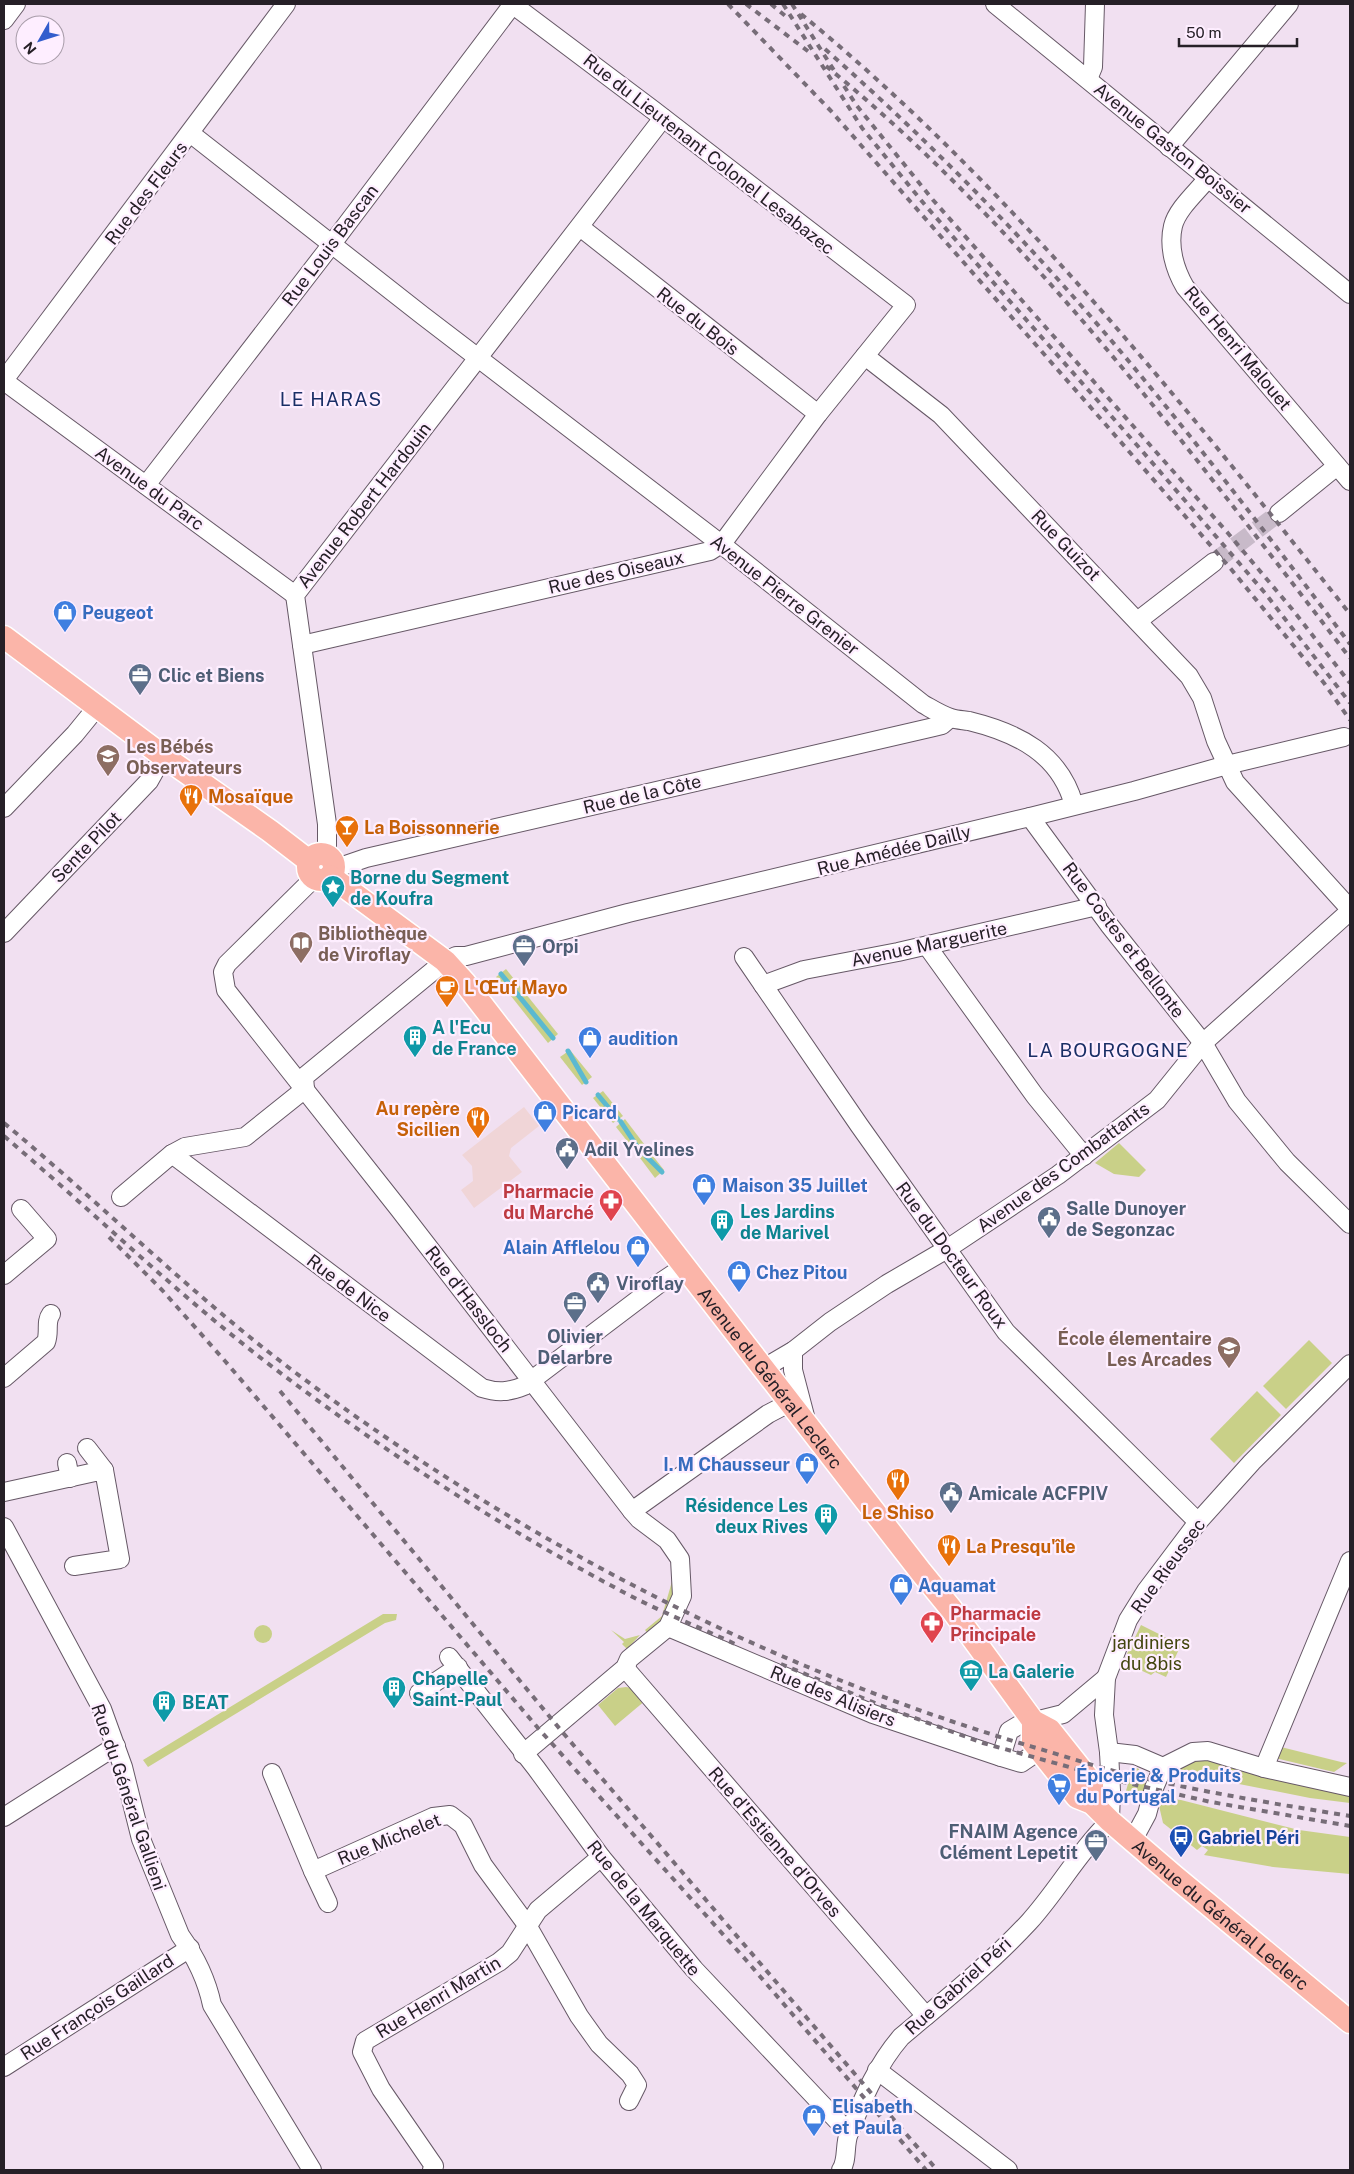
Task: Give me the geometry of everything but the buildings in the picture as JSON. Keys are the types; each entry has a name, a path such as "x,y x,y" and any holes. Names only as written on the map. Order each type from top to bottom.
{"main road":[{"name":"Avenue du Général Leclerc","path":"4,637 163,756 323,868 446,961 512,1042 952,1610 1032,1721 1050,1730 1092,1783 1092,1803"},
{"name":"Avenue du Général Leclerc","path":"1032,1721 1033,1742 1076,1797 1092,1803 1110,1821 1350,2022"}],"street":[{"path":"4,20 16,4"},
{"name":"Rue des Fleurs","path":"4,380 286,4"},
{"name":"Rue du Lieutenant Colonel Lesabazec","path":"512,4 664,118 906,305 865,356"},
{"name":"Rue Louis Bascan","path":"146,485 331,245 512,4"},
{"name":"Avenue Gaston Boissier","path":"995,4 1169,147 1227,191 1350,294"},
{"path":"1088,79 1093,67 1095,4"},
{"path":"1169,147 1289,4"},
{"path":"580,227 664,118"},
{"path":"190,134 331,245"},
{"name":"Rue Henri Malouet","path":"1208,178 1182,210 1173,225 1172,247 1176,271 1185,287 1350,482"},
{"name":"Avenue Robert Hardouin","path":"323,868 328,845 327,824 295,595 580,227"},
{"name":"Rue du Bois","path":"580,227 818,414"},
{"name":"Avenue Pierre Grenier","path":"331,245 721,544 923,704 950,718 1000,730 1034,746 1056,766 1063,776 1074,804"},
{"path":"721,544 818,414 865,356"},
{"name":"Rue Guizot","path":"865,356 941,415 1140,624 1196,686 1216,741 1235,782 1350,910"},
{"name":"Avenue du Parc","path":"4,380 295,595"},
{"path":"1279,513 1337,466"},
{"name":"Rue des Oiseaux","path":"302,645 710,551 721,544"},
{"path":"1140,624 1144,616 1214,562"},
{"path":"4,808 75,734 97,708"},
{"name":"Rue de la Côte","path":"323,868 934,727 942,725 950,718"},
{"name":"Rue Amédée Dailly","path":"446,961 456,956 466,956 628,913 1030,817 1074,804 1134,791 1227,764 1344,737"},
{"name":"Sente Pilot","path":"4,932 149,781 163,756"},
{"name":"Rue Costes et Bellonte","path":"1030,817 1110,926 1203,1043 1237,1101 1287,1162 1350,1224"},
{"name":"Rue d'Hassloch","path":"323,868 224,968 224,985 632,1511"},
{"name":"Avenue Marguerite","path":"763,985 804,970 927,946 1097,906"},
{"name":"Avenue des Combattants","path":"764,1368 792,1351 830,1322 947,1249 1084,1156 1156,1100 1203,1043 1350,910"},
{"path":"927,946 1035,1096 1084,1156"},
{"name":"Rue du Docteur Roux","path":"744,957 1006,1332 1198,1522"},
{"path":"121,1197 172,1154 185,1148 245,1137 305,1090 304,1077 446,961"},
{"name":"Rue de Nice","path":"172,1154 482,1388 493,1392 509,1392 532,1380 685,1266"},
{"path":"4,1275 47,1239 21,1208"},
{"path":"4,1378 46,1342 49,1334 48,1318 51,1314"},
{"path":"792,1351 793,1370 806,1422"},
{"name":"Rue Rieussec","path":"1110,1821 1109,1752 1104,1715 1106,1678 1128,1620 1146,1590 1198,1522 1252,1462 1350,1364"},
{"path":"523,1754 625,1668 628,1659 662,1634 668,1626 682,1596 680,1559 667,1540 639,1519 632,1511 768,1414 791,1402"},
{"path":"74,1566 120,1558 104,1470 87,1448"},
{"path":"4,1492 68,1470 104,1470"},
{"name":"Rue du Général Gallieni","path":"4,1527 102,1709 123,1767 141,1839 180,1936 190,1948 209,1991 212,2006 312,2170"},
{"path":"1264,1768 1350,1561"},
{"name":"Rue des Alisiers","path":"668,1626 837,1700 1001,1757 1021,1763 1040,1750"},
{"name":"Rue de la Marquette","path":"419,1693 454,1662 601,1857 705,1982 849,2134"},
{"name":"Rue d'Estienne d'Orves","path":"625,1668 926,2016"},
{"path":"1001,1757 1009,1731 1019,1725 1063,1714 1106,1678"},
{"path":"4,1817 116,1746"},
{"path":"1133,1840 1147,1814 1154,1788 1163,1767 1193,1752 1208,1750 1264,1768 1350,1787"},
{"path":"1109,1752 1135,1755 1163,1767"},
{"path":"272,1773 328,1903"},
{"name":"Rue Michelet","path":"313,1871 433,1817 450,1815 463,1825 483,1865 527,1925 579,2016 599,2044 630,2074 637,2085 629,2101"},
{"name":"Rue Gabriel Péri","path":"845,2168 846,2141 870,2081 888,2052 901,2037 999,1953 1030,1920 1092,1838 1110,1821"},
{"name":"Rue Henri Martin","path":"433,2168 381,2089 362,2052 365,2041 499,1962 510,1953 538,1910 552,1896 601,1857"},
{"name":"Rue François Gaillard","path":"4,2067 190,1948"},
{"path":"877,2070 1008,2170"}],"shaded area":[{"path":"524,1107 539,1126 511,1148 509,1156 522,1172 474,1208 461,1190 473,1181 472,1166 462,1155"}],"green space":[{"path":"506,969 558,1034 548,1043 496,977"},
{"path":"570,1050 592,1077 582,1085 560,1057"},
{"path":"603,1091 623,1116 613,1123 593,1098"},
{"path":"625,1119 644,1144 635,1151 616,1127"},
{"path":"1119,1143 1146,1170 1139,1177 1114,1174 1095,1163"},
{"path":"649,1151 664,1170 655,1178 640,1158"},
{"path":"1309,1340 1332,1363 1286,1409 1263,1386"},
{"path":"1257,1391 1281,1415 1234,1463 1210,1439"},
{"path":"645,1536 670,1551 678,1571 668,1619 648,1634 645,1630 662,1616 675,1571 669,1552"},
{"path":"383,1614 397,1614 396,1620 385,1623 148,1767 143,1760"},
{"path":"263,1625 269,1628 272,1634 269,1640 263,1643 257,1640 254,1634 257,1628"},
{"name":"jardiniers du 8bis","path":"1141,1625 1181,1645 1166,1677 1155,1672 1151,1675 1123,1662"},
{"path":"611,1630 625,1639 640,1635 627,1649 622,1644 624,1642"},
{"path":"618,1688 636,1689 646,1700 615,1726 598,1705"},
{"path":"1277,1746 1347,1763 1334,1772 1275,1758"},
{"path":"1213,1757 1350,1793 1350,1803 1310,1798 1178,1772 1188,1761"},
{"path":"1133,1766 1139,1769 1138,1775 1147,1779 1144,1800 1126,1791"},
{"path":"1157,1797 1181,1800 1299,1830 1350,1837 1350,1874 1273,1867 1204,1855 1208,1850 1202,1846 1197,1850 1163,1823"}],"waterway":[{"path":"501,974 553,1038"},
{"path":"568,1051 586,1082"},
{"path":"598,1095 618,1119"},
{"path":"621,1122 638,1148"},
{"path":"645,1155 662,1172"}],"tunnel":[{"path":"1214,562 1279,513"}],"railway":[{"path":"728,4 831,111 1100,418 1231,569 1324,683 1350,720"},
{"path":"746,4 809,52"},
{"path":"771,4 789,19"},
{"path":"783,4 862,128 925,205 1265,593 1350,703"},
{"path":"792,4 835,72"},
{"path":"801,14 878,80 952,150 1023,224 1158,376 1350,614"},
{"path":"825,49 952,168 1071,294 1144,379 1248,510 1350,644"},
{"path":"826,66 901,131 971,199 1039,272 1168,423 1350,658"},
{"path":"844,86 857,106 933,200 1227,532 1292,609 1350,683"},
{"path":"4,1123 189,1286 304,1379 388,1439 475,1496 565,1548 656,1597 749,1642 844,1682 941,1718 1108,1769 1157,1781 1350,1816"},
{"path":"4,1136 166,1280 232,1335 309,1394 396,1456 486,1513 578,1567 639,1600 735,1644"},
{"path":"109,1237 162,1290 225,1361 538,1728 746,1960 926,2170"},
{"path":"280,1391 564,1734 937,2170"},
{"path":"781,1664 882,1706 983,1743 1123,1782 1211,1802 1350,1826"}],"place":[{"name":"Peugeot","path":"65,633"},
{"name":"Clic et Biens","path":"140,696"},
{"name":"Les Bébés Observateurs","path":"108,777"},
{"name":"Mosaïque","path":"191,817"},
{"name":"La Boissonnerie","path":"347,848"},
{"name":"Borne du Segment de Koufra","path":"333,908"},
{"name":"Bibliothèque de Viroflay","path":"301,964"},
{"name":"Orpi","path":"524,967"},
{"name":"L'Œuf Mayo","path":"447,1008"},
{"name":"A l'Ecu de France","path":"415,1058"},
{"name":"audition","path":"590,1059"},
{"name":"Picard","path":"545,1133"},
{"name":"Au repère Sicilien","path":"478,1139"},
{"name":"Adil Yvelines","path":"567,1170"},
{"name":"Maison 35 Juillet","path":"704,1206"},
{"name":"Pharmacie du Marché","path":"611,1222"},
{"name":"Salle Dunoyer de Segonzac","path":"1049,1239"},
{"name":"Les Jardins de Marivel","path":"722,1242"},
{"name":"Alain Afflelou","path":"638,1268"},
{"name":"Chez Pitou","path":"739,1293"},
{"name":"Viroflay","path":"598,1304"},
{"name":"Olivier Delarbre","path":"575,1324"},
{"name":"École élementaire Les Arcades","path":"1229,1369"},
{"name":"I. M Chausseur","path":"807,1485"},
{"name":"Le Shiso","path":"898,1501"},
{"name":"Amicale ACFPIV","path":"951,1514"},
{"name":"Résidence Les deux Rives","path":"826,1536"},
{"name":"La Presqu'île","path":"949,1567"},
{"name":"Aquamat","path":"901,1606"},
{"name":"Pharmacie Principale","path":"932,1644"},
{"name":"La Galerie","path":"971,1692"},
{"name":"Chapelle Saint-Paul","path":"394,1709"},
{"name":"BEAT","path":"164,1723"},
{"name":"Épicerie & Produits du Portugal","path":"1059,1806"},
{"name":"Gabriel Péri","path":"1181,1858"},
{"name":"FNAIM Agence Clément Lepetit","path":"1096,1862"},
{"name":"Elisabeth et Paula","path":"814,2137"}],"district":[{"name":"LE HARAS","path":"331,399"},
{"name":"LA BOURGOGNE","path":"1108,1050"}]}
